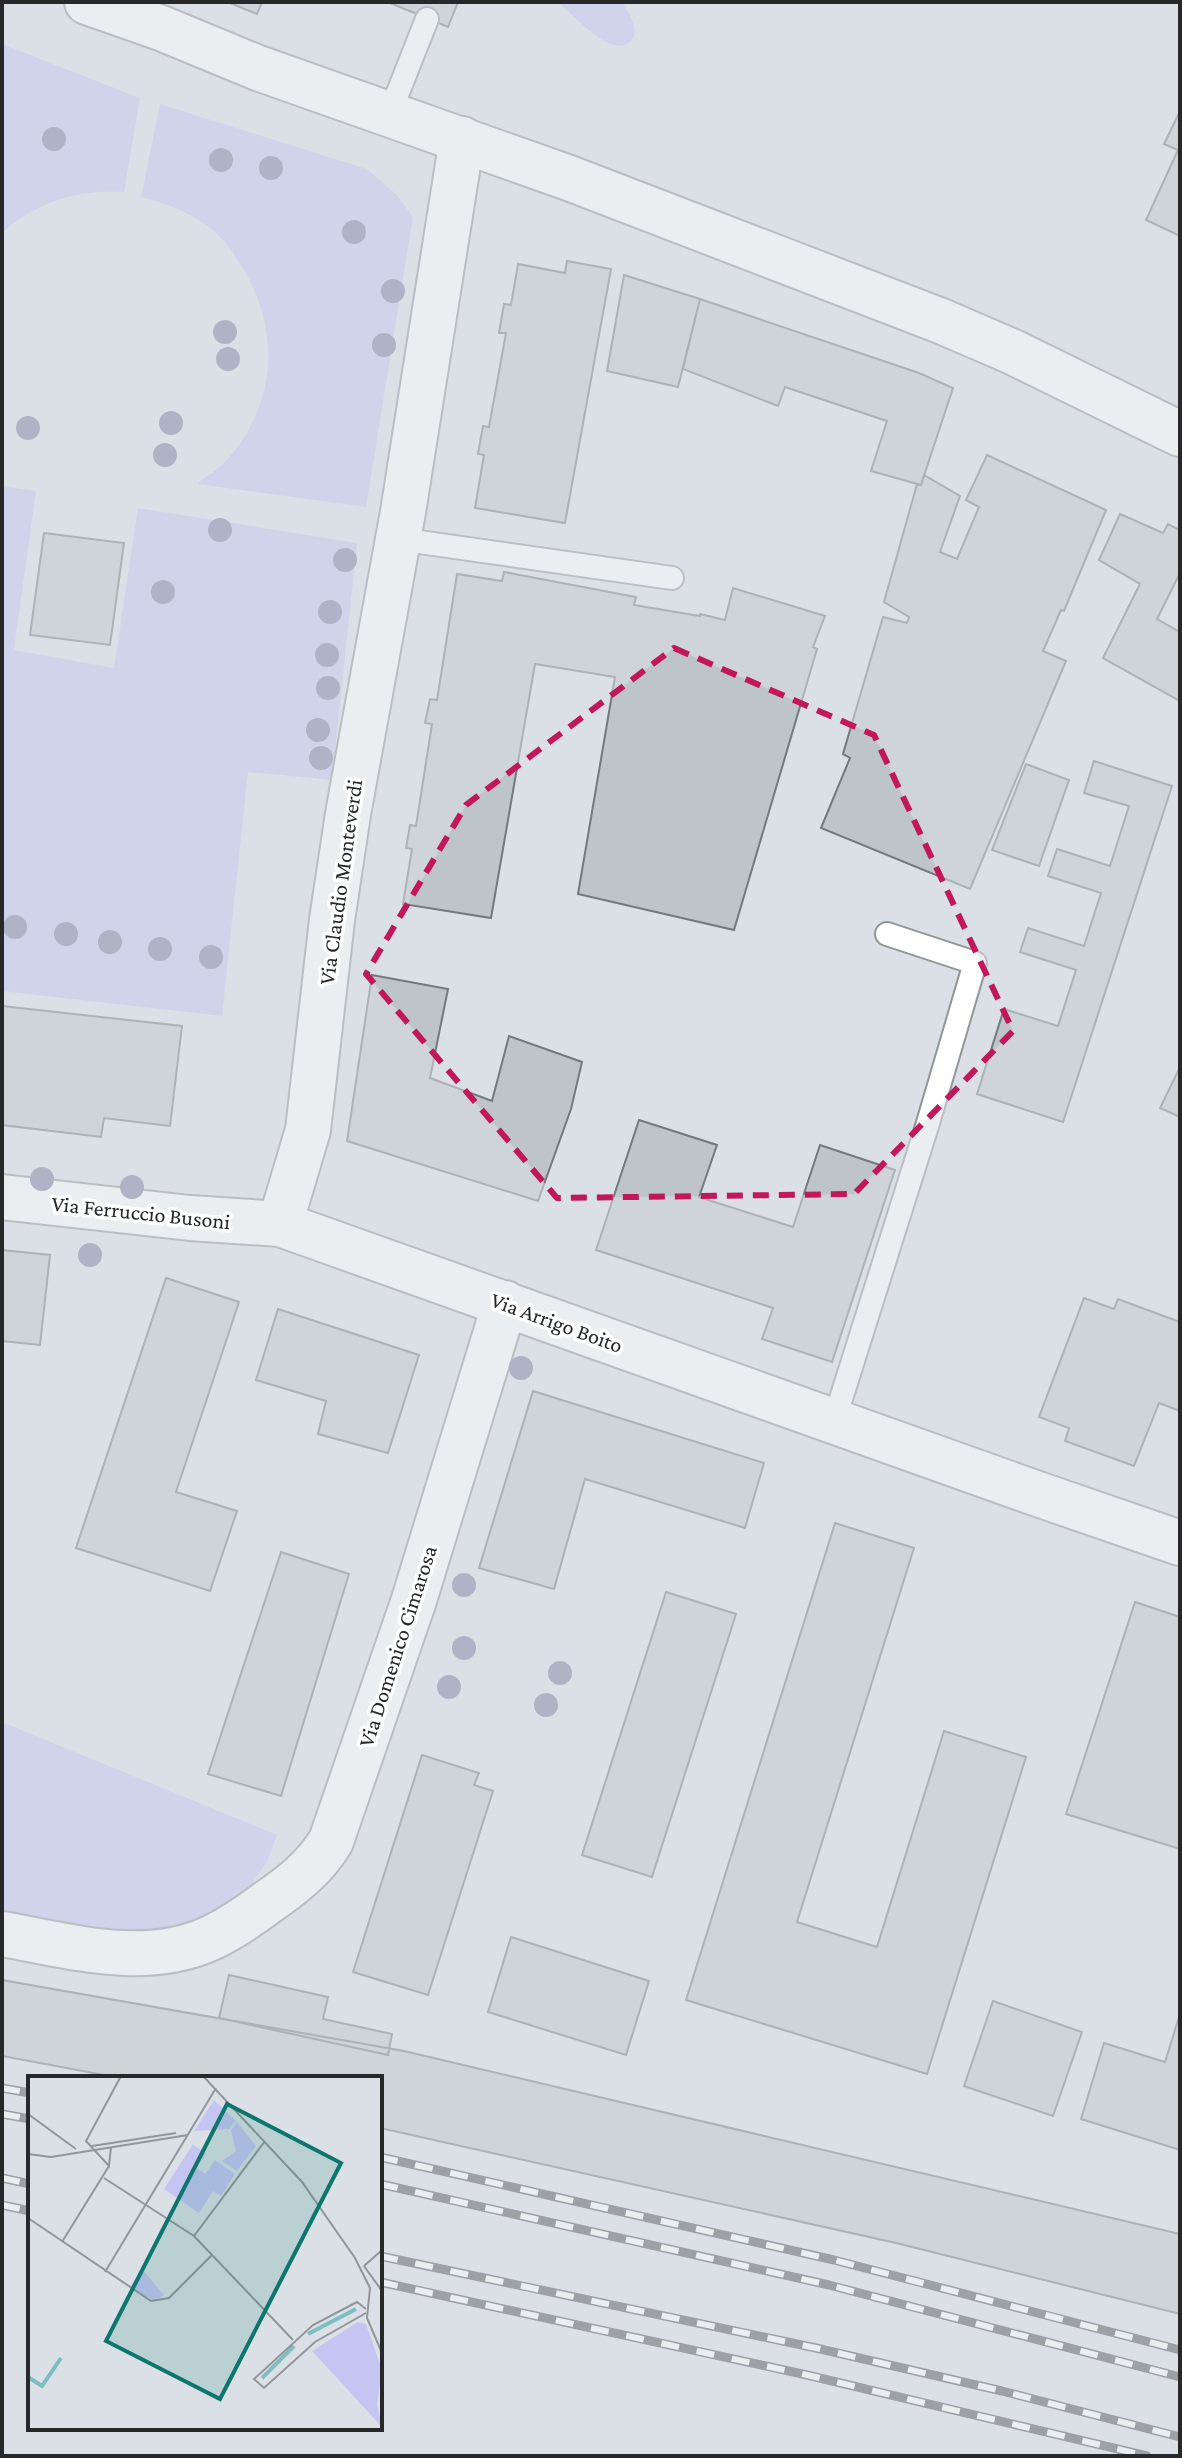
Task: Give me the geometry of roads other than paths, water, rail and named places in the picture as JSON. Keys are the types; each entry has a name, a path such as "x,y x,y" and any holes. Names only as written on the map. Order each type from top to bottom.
{"street":[{"path":"87,2 389,115 462,139 941,321 1054,371 1180,434"},
{"name":"Via Claudio Monteverdi","path":"280,1224 308,1130 343,844 398,539 462,139"},
{"name":"Via Ferruccio Busoni","path":"2,1197 190,1218 280,1224"},
{"name":"Via Arrigo Boito","path":"280,1224 1180,1543"},
{"name":"Via Domenico Cimarosa","path":"2,1934 111,1954 168,1950 213,1937 251,1914 313,1867 331,1841 414,1600 505,1303"}],"lane":[{"path":"389,115 427,19"},
{"path":"398,539 672,578"},
{"path":"834,1421 975,963 887,934"}],"railway":[{"path":"2,2088 28,2093"},
{"path":"2,2114 28,2119"},
{"path":"382,2157 834,2260 1180,2350"},
{"path":"2,2178 28,2184"},
{"path":"382,2184 829,2285 1180,2377"},
{"path":"2,2205 28,2211"},
{"path":"382,2256 816,2348 1002,2391 1180,2437"},
{"path":"382,2282 807,2375 1147,2456"}]}
